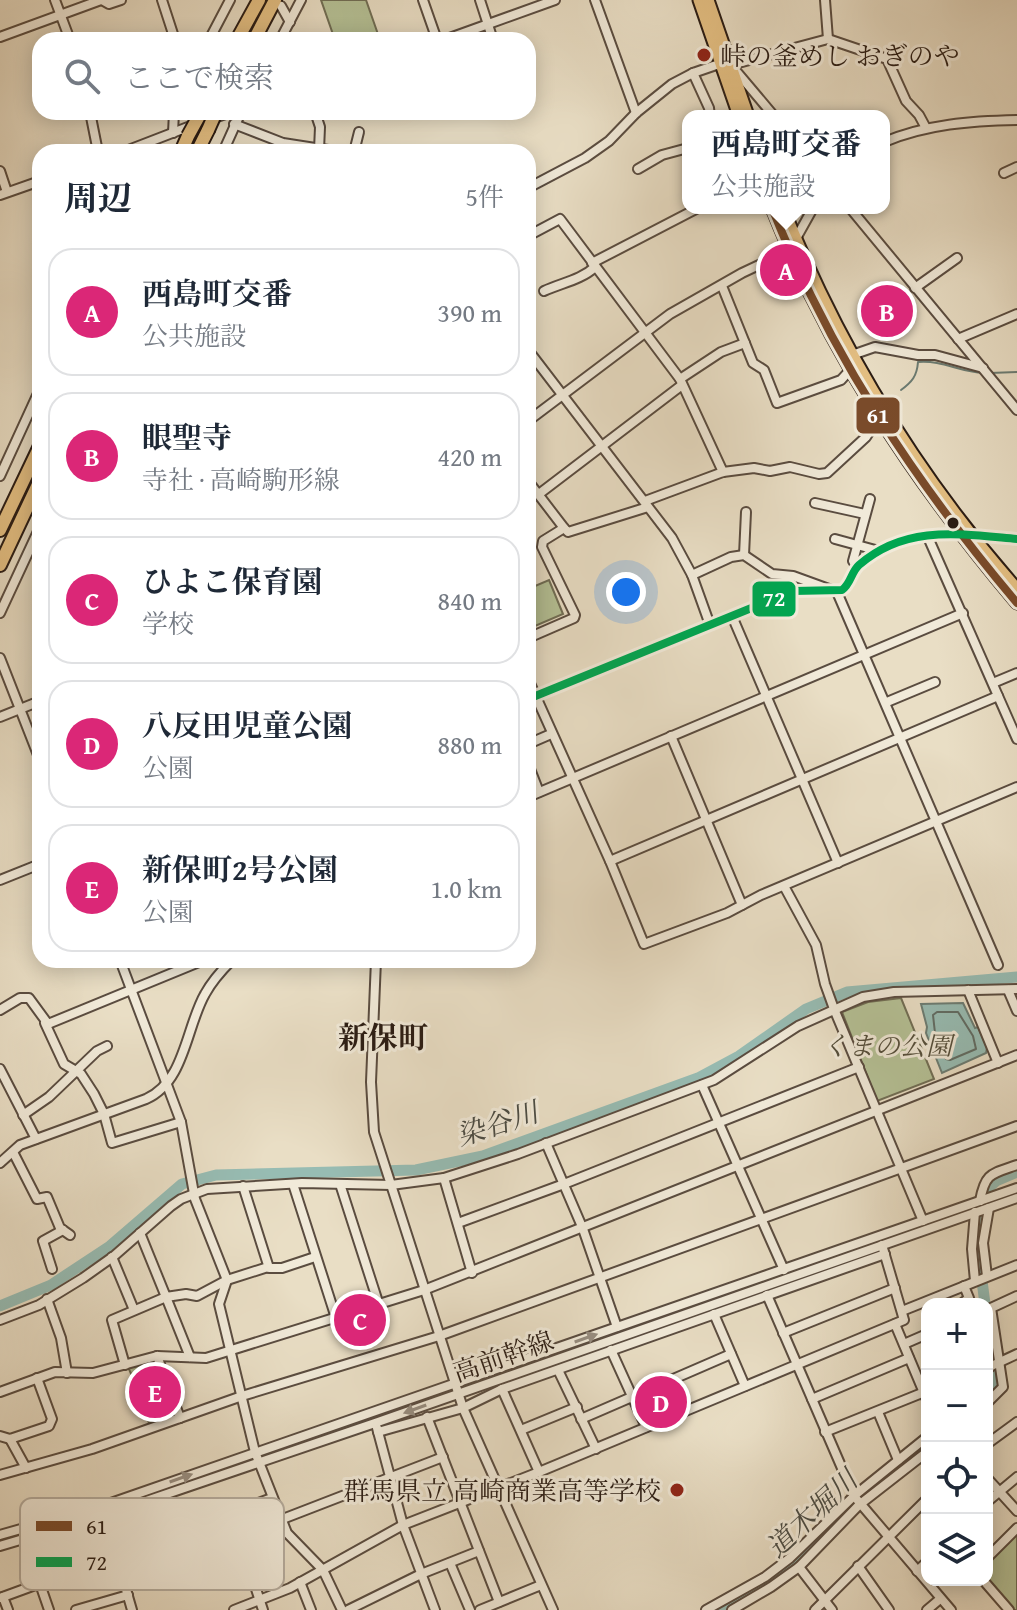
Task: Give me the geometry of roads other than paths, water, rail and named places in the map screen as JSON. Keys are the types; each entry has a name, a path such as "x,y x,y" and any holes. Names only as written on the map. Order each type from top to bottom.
{"highway":[{"path":"241,32 259,0"},
{"path":"259,32 278,3"},
{"path":"184,144 197,120"},
{"path":"201,144 212,120"},
{"path":"0,530 32,463"},
{"path":"0,565 32,497"}],"main road":[{"path":"699,0 746,110"},
{"path":"708,0 738,110"},
{"path":"775,214 852,355 931,482 983,551 1017,589"},
{"path":"785,214 793,246 851,369 879,417 958,533 1017,603"}],"street":[{"path":"55,0 67,32"},
{"path":"0,37 102,0 109,4 121,0"},
{"path":"162,0 172,32"},
{"path":"213,32 230,0"},
{"path":"288,32 301,0"},
{"path":"423,0 434,32"},
{"path":"480,0 490,32"},
{"path":"467,32 555,0"},
{"path":"595,0 636,113"},
{"path":"825,0 828,39"},
{"path":"278,3 290,22"},
{"path":"536,184 585,158 609,141 636,113 672,84 693,73 828,39 887,59 906,101 926,128"},
{"path":"727,64 769,110"},
{"path":"693,73 709,110"},
{"path":"92,120 96,144"},
{"path":"173,133 174,120"},
{"path":"144,144 209,120"},
{"path":"226,144 236,120"},
{"path":"318,120 319,144"},
{"path":"890,140 926,128 968,121 1017,120"},
{"path":"234,124 288,144"},
{"path":"356,144 359,132"},
{"path":"638,169 662,155 682,150"},
{"path":"1004,173 1017,167"},
{"path":"0,171 4,194 32,184"},
{"path":"544,291 566,280 582,277 593,265 687,214"},
{"path":"536,415 670,314 793,246 810,214"},
{"path":"855,214 1017,410"},
{"path":"536,232 560,219 681,382 723,472"},
{"path":"915,288 957,258"},
{"path":"722,286 753,363 764,370 777,403 841,380 851,369"},
{"path":"958,339 1017,314"},
{"path":"539,494 721,352 745,343"},
{"path":"852,355 875,347 935,355 983,368"},
{"path":"536,360 672,538 692,575 710,625"},
{"path":"0,476 32,410"},
{"path":"536,490 568,532 647,504 723,472 754,468 770,471 790,467 827,473 866,437 879,417"},
{"path":"857,567 853,561 870,499"},
{"path":"815,503 865,514"},
{"path":"744,555 746,512"},
{"path":"536,635 574,618 542,547 543,541 564,528"},
{"path":"536,696 793,591 813,589 837,592 846,587 857,567 879,551 916,536 958,533 1017,539"},
{"path":"927,535 1017,739"},
{"path":"835,539 879,551"},
{"path":"0,613 32,544"},
{"path":"692,575 731,557 744,555 772,574 793,576 837,592 998,965"},
{"path":"536,793 963,613"},
{"path":"732,616 838,863"},
{"path":"0,658 32,740"},
{"path":"993,683 1017,673"},
{"path":"887,702 935,682"},
{"path":"610,861 998,696"},
{"path":"0,717 32,704"},
{"path":"536,706 610,861 644,944 727,913 1017,787"},
{"path":"536,741 551,734"},
{"path":"671,736 742,905"},
{"path":"536,784 539,792"},
{"path":"0,880 32,867"},
{"path":"784,886 816,945 825,986 923,1221"},
{"path":"123,968 181,1122 194,1195 227,1280 219,1304 255,1452 272,1498"},
{"path":"45,1023 184,968"},
{"path":"0,1163 20,1145 155,1095 168,1084 204,995 226,968"},
{"path":"376,968 371,1082 374,1132 453,1383 553,1610"},
{"path":"0,1320 39,1305 112,1257 181,1199 207,1189 390,1183 444,1178 702,1085 728,1073 798,1026 863,997 894,992 1013,989 1017,1011"},
{"path":"968,990 998,1063"},
{"path":"0,1010 20,998 29,998 45,1023 64,1064 73,1071 77,1070"},
{"path":"23,1115 49,1097 97,1051 107,1046"},
{"path":"0,1392 55,1372 93,1373 157,1356 206,1358 379,1305 472,1273 1017,1055"},
{"path":"458,1223 859,1067"},
{"path":"0,1069 36,1139"},
{"path":"77,1070 94,1094 112,1143 181,1122"},
{"path":"702,1085 784,1270"},
{"path":"0,1475 439,1336 1017,1126"},
{"path":"546,1143 583,1229 617,1327"},
{"path":"13,1152 37,1199 47,1197 66,1232 43,1241 52,1269"},
{"path":"980,1201 983,1183 990,1174 1017,1165"},
{"path":"444,1178 472,1273"},
{"path":"293,1184 336,1318"},
{"path":"340,1184 379,1305"},
{"path":"243,1186 268,1267"},
{"name":"高前幹線","path":"125,1498 1017,1188"},
{"name":"高前幹線","path":"155,1498 259,1462 377,1428 457,1393 884,1250 1017,1198"},
{"path":"987,1276 983,1243 989,1208"},
{"path":"975,1212 972,1249 975,1281"},
{"path":"140,1233 190,1357"},
{"path":"284,1589 403,1525 596,1449 904,1320 884,1250 502,1389 463,1408 377,1428"},
{"path":"112,1257 134,1310"},
{"path":"125,1365 112,1320 166,1297 197,1296 227,1280 315,1257"},
{"path":"942,1298 1017,1265"},
{"path":"964,1286 969,1298"},
{"path":"783,1333 895,1288"},
{"path":"767,1295 859,1505 951,1610"},
{"path":"993,1307 1017,1296"},
{"path":"47,1299 61,1338 67,1373"},
{"path":"902,1311 921,1306"},
{"path":"714,1314 745,1386"},
{"path":"895,1324 921,1383"},
{"path":"904,1344 921,1337"},
{"path":"611,1350 646,1427"},
{"path":"581,1419 731,1354"},
{"path":"993,1366 1017,1354"},
{"path":"157,1356 180,1418"},
{"path":"812,1399 909,1358"},
{"path":"993,1368 1003,1387 993,1397"},
{"path":"558,1370 596,1449"},
{"path":"0,1436 10,1439 49,1426 52,1419 37,1378"},
{"path":"502,1389 539,1472"},
{"path":"825,1432 921,1396"},
{"path":"521,1430 577,1407"},
{"path":"372,1411 403,1525 435,1610"},
{"path":"878,1412 898,1460"},
{"path":"427,1417 499,1602"},
{"path":"990,1442 1017,1422"},
{"path":"10,1439 26,1468"},
{"path":"706,1610 717,1607 790,1558 854,1496 921,1442"},
{"path":"284,1518 443,1457"},
{"path":"732,1610 799,1567 859,1505 921,1457"},
{"path":"993,1495 1017,1477"},
{"path":"993,1485 1017,1511"},
{"path":"815,1610 921,1505"},
{"path":"284,1527 323,1570 342,1610"},
{"path":"993,1552 1017,1528"},
{"name":"高前幹線","path":"0,1535 20,1529"},
{"name":"高前幹線","path":"0,1546 20,1540"},
{"path":"348,1610 421,1574 479,1551"},
{"path":"450,1563 470,1610"},
{"path":"858,1566 889,1610"},
{"path":"799,1567 832,1610"},
{"path":"917,1571 921,1567"},
{"path":"300,1582 311,1610"},
{"path":"480,1610 541,1585"},
{"path":"988,1586 1009,1610"},
{"path":"8,1610 1,1597 22,1590"},
{"path":"42,1590 49,1610"},
{"path":"126,1590 132,1610"},
{"path":"257,1590 263,1610"},
{"path":"234,1610 282,1590"},
{"path":"76,1610 128,1595"},
{"path":"927,1610 940,1599"}],"water":[{"path":"963,1003 975,1028 978,1027 987,1048 986,1053 942,1073 926,1033 921,1004"}],"waterway":[{"path":"901,390 913,378 918,362 984,373"},
{"path":"990,373 1017,372"},
{"name":"染谷川","path":"0,1306 51,1285 110,1246 182,1184 216,1175 416,1170 483,1156 698,1078 739,1056 806,1009 847,992 1017,977"},
{"name":"道木堀川","path":"984,1298 977,1242 988,1188 1017,1172"},
{"name":"道木堀川","path":"993,1358 997,1384 993,1392"},
{"name":"道木堀川","path":"722,1610 782,1574 862,1496 921,1451"}],"place":[{"name":"峠の釜めし おぎのや","path":"704,55"},
{"name":"西島町交番","path":"786,270"},
{"name":"眼聖寺","path":"887,311"},
{"name":"ひよこ保育園","path":"360,1320"},
{"name":"新保町2号公園","path":"155,1392"},
{"name":"八反田児童公園","path":"661,1402"},
{"name":"群馬県立 高崎商業高等学校","path":"677,1490"}],"district":[{"name":"新保町","path":"383,1037"}],"park label":[{"name":"くまの公園","path":"887,1045"}]}
